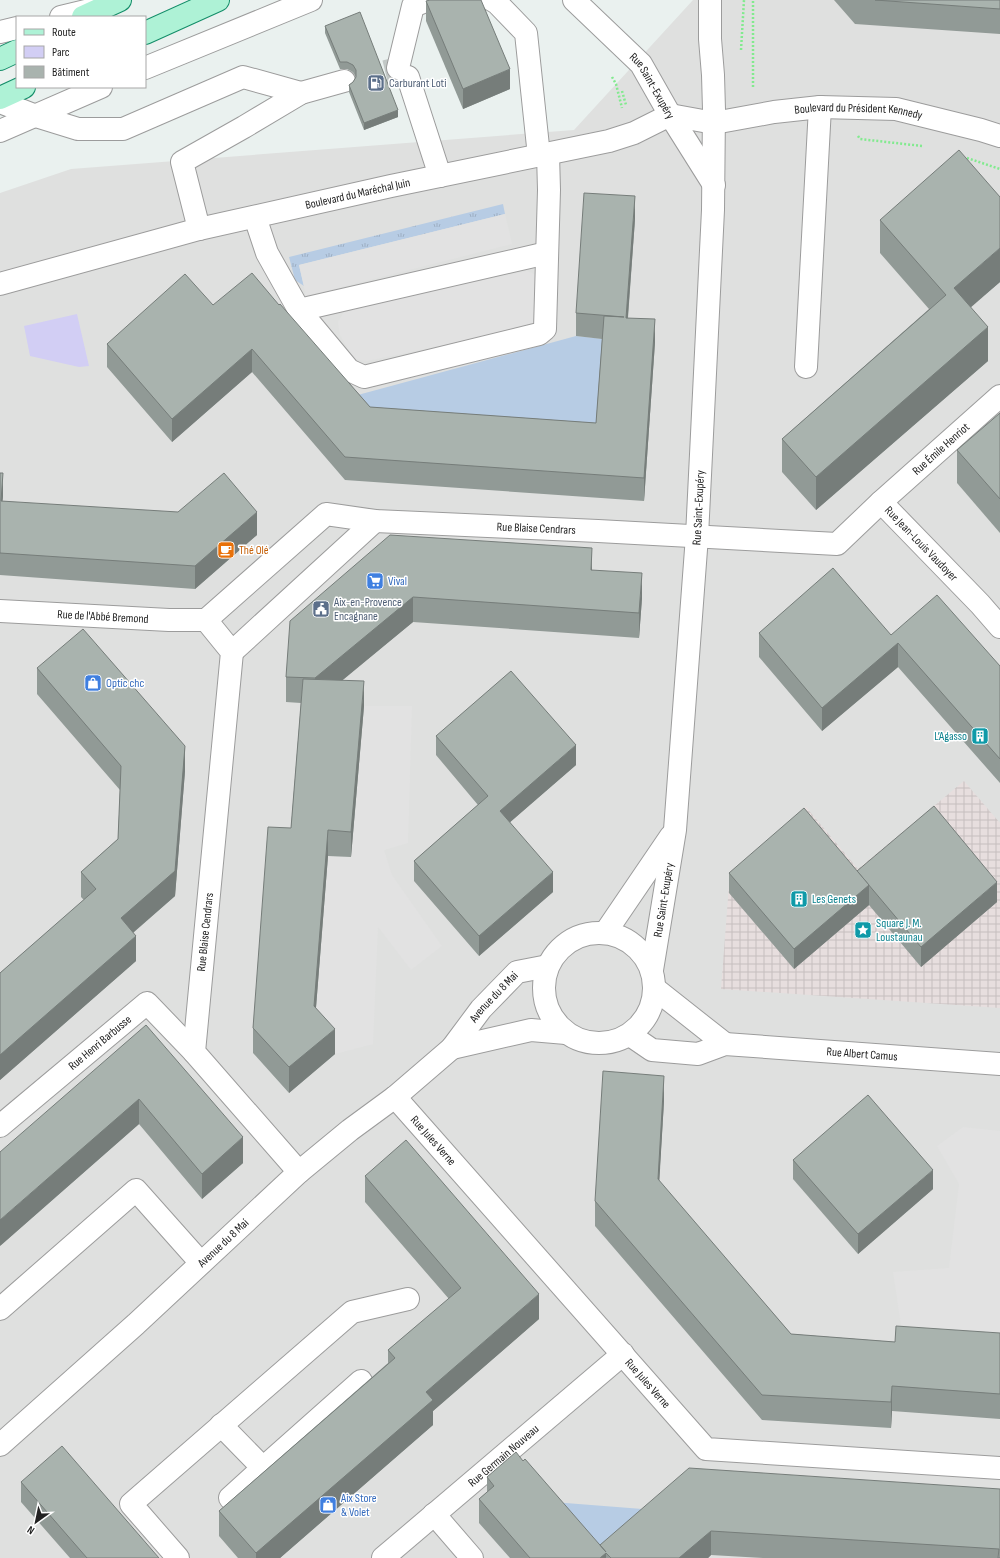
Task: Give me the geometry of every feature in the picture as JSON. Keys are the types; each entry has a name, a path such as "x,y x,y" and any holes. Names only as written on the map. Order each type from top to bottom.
{"main road":[{"path":"146,33 218,0"},
{"path":"86,16 113,3"},
{"path":"0,59 16,51"},
{"path":"0,98 22,88"}],"street":[{"path":"146,68 311,0"},
{"path":"428,0 413,6 403,73 440,176"},
{"path":"255,216 267,253 299,310 349,370 364,377 539,334 545,329 549,190 526,34 497,3 492,0"},
{"name":"Rue Saint-Exupéry","path":"574,0 641,64 670,115 714,184"},
{"name":"Rue Saint-Exupéry","path":"653,979 675,830 697,536 714,184 713,75 710,39 710,0"},
{"path":"64,16 113,3"},
{"path":"0,32 16,28"},
{"path":"0,102 36,116 78,129 123,129 243,77 301,93"},
{"path":"198,229 182,162 244,128 301,93 344,81"},
{"path":"0,131 99,88"},
{"path":"806,367 828,108"},
{"name":"Boulevard du Président Kennedy","path":"714,123 753,116 828,108 896,109 1000,136"},
{"path":"670,115 714,123"},
{"name":"Boulevard du Maréchal Juin","path":"0,284 198,229 609,141 634,133 670,115"},
{"path":"299,310 547,253"},
{"name":"Rue Émile Henriot","path":"881,502 1000,396"},
{"name":"Rue Jean-Louis Vaudoyer","path":"697,536 837,544 881,502 980,604 1000,627"},
{"name":"Rue Blaise Cendrars","path":"206,620 326,514 375,521 697,536"},
{"path":"206,620 232,652 375,521"},
{"name":"Rue de l'Abbé Bremond","path":"0,611 169,620 206,620"},
{"name":"Rue Blaise Cendrars","path":"194,1052 232,652"},
{"name":"Rue Saint-Exupéry","path":"605,933 675,830"},
{"path":"605,933 631,943 645,956 653,979 652,1004 644,1021 630,1034 616,1041 601,1043 583,1042 566,1033 553,1019 546,1004 543,985 548,966 554,954 568,941 586,934 605,933"},
{"name":"Avenue du 8 Mai","path":"0,1445 136,1324 299,1172 350,1130 395,1097 452,1048 482,1009 517,972 548,966"},
{"path":"653,979 725,1044"},
{"name":"Rue Henri Barbusse","path":"0,1126 147,1003 194,1052"},
{"name":"Avenue du 8 Mai","path":"452,1048 531,1030 566,1033"},
{"name":"Rue Albert Camus","path":"630,1034 652,1050 698,1054 725,1044 1000,1064"},
{"path":"194,1052 299,1172"},
{"name":"Rue Jules Verne","path":"395,1097 706,1449 1000,1468"},
{"path":"0,1309 136,1190 201,1263"},
{"path":"178,1558 131,1504 352,1312 408,1299"},
{"name":"Rue Germain Nouveau","path":"383,1558 623,1354"},
{"path":"230,1498 361,1381"},
{"path":"221,1425 262,1468"},
{"path":"434,1514 472,1558"}],"path":[{"path":"753,0 753,116"},
{"path":"609,72 616,84 624,113"},
{"path":"828,108 860,139 928,147"},
{"path":"965,157 1000,168"}],"shaded area":[{"path":"693,0 1000,0 1000,1558 0,1558 0,193 71,169 574,130"},
{"path":"505,214 512,244 306,296 299,265"},
{"path":"527,271 534,274 540,287 539,315 532,327 367,361 354,359 340,335 338,322 345,310 362,305"},
{"path":"364,706 412,706 408,843 384,850 392,875 442,946 411,970 378,927 373,1044 335,1054 314,1032 328,856 351,857"},
{"name":"Square J. M. Loustaunau","path":"964,781 1000,823 1000,1008 721,989 730,872 806,807 858,869"},
{"path":"963,1127 1000,1131 1000,1335 901,1325 893,1272 949,1268 959,1184 937,1146"}],"green space":[{"path":"503,204 505,214 299,265 304,286 295,280 289,257"},
{"path":"77,314 89,366 79,367 30,356 24,326"},
{"path":"576,336 604,339 596,446 370,430 343,399"},
{"path":"540,1501 668,1511 613,1558"}],"building":[{"path":"481,0 510,69 463,89 426,1"},
{"path":"875,0 1000,0 1000,9"},
{"path":"360,12 398,110 364,123 349,85 356,77 356,70 353,65 347,62 340,62 325,26"},
{"path":"959,150 1000,197 1000,248 954,288 988,327 816,477 782,439 946,295 880,220"},
{"path":"584,193 635,196 626,318 655,319 644,478 345,457 252,349 172,419 107,344 185,274 213,305 252,273 370,407 596,423 604,316 624,317 576,313"},
{"path":"1000,413 1000,499 957,450"},
{"path":"0,473 3,473 1,501 178,512 224,473 257,512 195,566 0,553"},
{"path":"390,535 592,548 591,570 642,573 639,613 413,597 315,678 286,677 290,621"},
{"path":"833,568 891,635 937,595 1000,666 1000,759 898,643 822,708 759,633"},
{"path":"83,629 185,746 175,871 121,918 136,936 0,1055 0,973 96,889 81,872 118,839 121,766 37,668"},
{"path":"511,671 576,745 500,811 553,872 479,936 414,861 488,796 436,736"},
{"path":"303,679 364,681 351,832 328,830 314,1006 335,1029 289,1067 253,1028 268,827 291,828"},
{"path":"934,806 997,882 921,947 857,871"},
{"name":"Les Genets","path":"804,808 869,885 794,949 729,873"},
{"path":"146,1025 243,1137 202,1174 139,1099 0,1220 0,1152"},
{"path":"603,1071 664,1076 658,1179 791,1334 895,1342 896,1326 1000,1333 1000,1394 892,1386 891,1402 762,1395 595,1201"},
{"path":"868,1095 933,1170 858,1234 793,1160"},
{"path":"406,1140 539,1294 426,1392 433,1400 256,1553 219,1511 395,1358 388,1350 461,1288 365,1176"},
{"path":"62,1446 159,1558 87,1558 21,1482"},
{"path":"516,1452 523,1461 525,1459 606,1552 600,1545 689,1468 1000,1489 1000,1558 998,1558 999,1549 711,1531 679,1558 611,1558 606,1553 600,1558 530,1558 479,1499 494,1486 487,1477"}],"tunnel":[{"path":"353,79 398,68 408,77"}],"place":[{"name":"Carburant Loti","path":"376,83"},
{"name":"Thé Olé","path":"226,550"},
{"name":"Vival","path":"375,581"},
{"name":"Aix-en-Provence Encagnane","path":"321,609"},
{"name":"Optic chc","path":"93,683"},
{"name":"L’Agasso","path":"980,736"},
{"name":"Les Genets","path":"799,899"},
{"name":"Square J. M. Loustaunau","path":"863,930"},
{"name":"Aix Store & Volet","path":"328,1505"}]}
